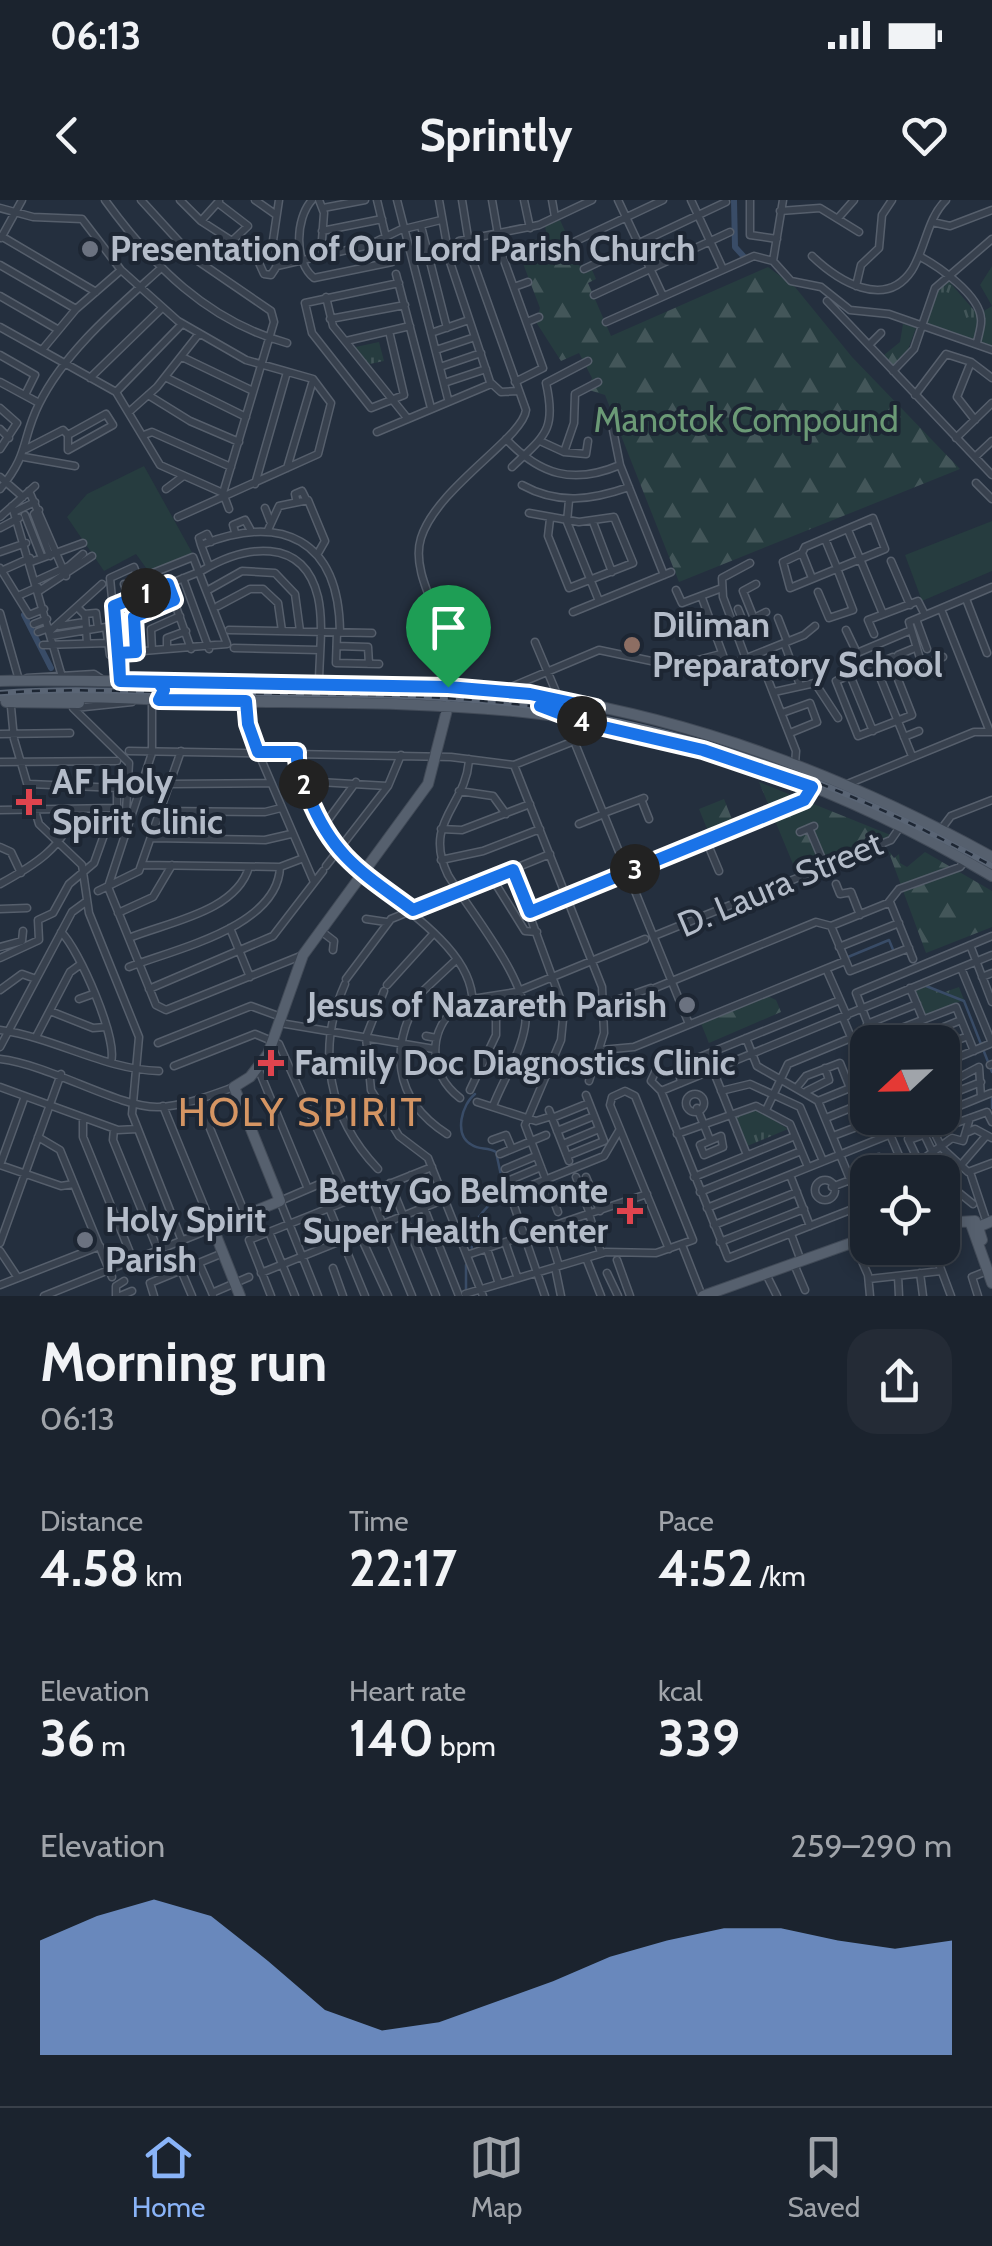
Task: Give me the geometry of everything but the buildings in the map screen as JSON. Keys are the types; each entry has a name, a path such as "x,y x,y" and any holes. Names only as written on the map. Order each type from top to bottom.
{"main road":[{"path":"0,682 62,677 448,687 559,699 688,730 795,765 942,828 992,857"},
{"path":"156,700 164,690 158,682"},
{"path":"185,682 178,694 187,701"},
{"path":"3,703 246,701 444,708 576,720"},
{"path":"596,708 541,705 543,710 576,720 699,748 812,787 900,827 992,876"},
{"path":"240,1296 232,1285 213,1228 280,1201 234,1087 258,1068 274,1042 302,959 422,794 438,757 444,708"},
{"path":"984,1220 992,1283"},
{"path":"703,1296 850,1243"}],"street":[{"path":"22,200 1,238 96,292"},
{"path":"105,200 160,269 206,306 270,338 287,342"},
{"path":"140,200 195,259 267,305 274,322 224,496 230,509"},
{"path":"180,200 201,221 232,241 248,226 219,201 201,221"},
{"path":"255,200 275,214"},
{"path":"277,266 271,254 280,200"},
{"path":"365,200 318,203 305,208 298,243 302,260 314,278 393,259 377,200"},
{"path":"396,200 448,399 452,403 491,384"},
{"path":"439,200 491,384 506,393 543,368 498,235 492,200"},
{"path":"448,687 447,646 420,564 419,545 446,493 525,417 463,240 462,200"},
{"path":"524,200 530,228"},
{"path":"552,200 555,217"},
{"path":"463,240 530,228 592,200"},
{"path":"618,200 663,296"},
{"path":"576,241 663,200"},
{"path":"691,200 722,267"},
{"path":"750,200 750,235 777,240"},
{"path":"773,261 783,200"},
{"path":"839,216 854,200"},
{"path":"856,286 861,264 879,248 882,215 892,200"},
{"path":"812,256 856,286 876,290 894,286 908,275 946,200"},
{"path":"584,268 726,202"},
{"path":"318,203 320,253"},
{"path":"780,211 814,204 839,216 859,232"},
{"path":"0,208 16,214 82,220 121,270 160,309 198,335 261,365 313,379 331,403 319,453 254,486 178,517"},
{"path":"932,222 950,226 992,210"},
{"path":"322,230 382,219"},
{"path":"255,254 264,274 271,275 277,266 320,253 369,245 386,234 442,220"},
{"path":"420,226 447,328"},
{"path":"594,296 730,232"},
{"path":"894,371 909,356 927,302 947,275 992,239"},
{"path":"918,256 947,275 981,316 977,343"},
{"path":"606,322 743,258 773,261 791,281 820,287 850,310 889,314 992,350"},
{"path":"0,266 76,309"},
{"path":"25,453 39,403 52,383 160,269"},
{"path":"42,350 76,309 121,270"},
{"path":"389,331 404,393 394,402 374,408 312,333 305,302 398,279 430,408"},
{"path":"514,287 528,282"},
{"path":"0,296 57,330"},
{"path":"326,297 330,319 408,418"},
{"path":"827,301 992,475"},
{"path":"330,319 404,305"},
{"path":"90,378 160,309"},
{"path":"527,322 539,317"},
{"path":"431,333 470,320"},
{"path":"116,392 182,324"},
{"path":"346,342 410,326"},
{"path":"0,327 116,392 160,465 224,496"},
{"path":"869,345 880,334"},
{"path":"129,412 165,377 198,335"},
{"path":"436,350 475,337"},
{"path":"440,366 481,353"},
{"path":"915,395 931,380 944,354 971,362 992,378"},
{"path":"0,356 35,375 25,395"},
{"path":"182,356 253,390"},
{"path":"512,468 540,441 552,410 546,383 588,361"},
{"path":"971,362 957,398 974,420"},
{"path":"444,383 486,369"},
{"path":"254,486 287,372"},
{"path":"165,377 246,416"},
{"path":"286,470 313,379"},
{"path":"0,382 39,403"},
{"path":"564,452 574,423 575,394 598,382"},
{"path":"148,395 190,421 239,442"},
{"path":"378,432 448,399"},
{"path":"956,438 992,403"},
{"path":"0,408 17,423 0,449"},
{"path":"37,506 29,492 2,482 25,453 63,430 68,435 68,450 113,425 106,414 68,435"},
{"path":"573,612 667,574 620,465 611,420"},
{"path":"0,429 9,438"},
{"path":"144,435 152,432 232,467"},
{"path":"505,439 522,457 570,477 620,465"},
{"path":"540,441 564,452 588,453 588,442"},
{"path":"975,457 992,441"},
{"path":"25,453 75,466"},
{"path":"166,489 182,478"},
{"path":"976,483 992,499"},
{"path":"522,485 569,500 601,497 629,487"},
{"path":"1,523 18,513 29,492"},
{"path":"269,526 278,508 296,499 306,499 325,541 317,555"},
{"path":"569,500 567,522 599,602"},
{"path":"1,523 37,506"},
{"path":"37,506 34,514 49,556"},
{"path":"265,508 269,526"},
{"path":"18,513 62,677"},
{"path":"529,513 567,522 614,517 633,563 569,588 548,536 550,520"},
{"path":"873,518 886,548 790,588 781,563 802,553 805,547 848,530 873,518"},
{"path":"592,522 612,572"},
{"path":"231,646 204,569 201,545 235,532 269,526 317,555 336,593 336,663 379,664"},
{"path":"848,530 883,614"},
{"path":"27,538 64,572"},
{"path":"0,552 27,538"},
{"path":"825,538 853,610 868,620 874,634"},
{"path":"44,609 28,615 20,595 1,570 83,543"},
{"path":"114,606 248,550 269,550 288,558 314,588 320,631 318,684"},
{"path":"802,553 812,578"},
{"path":"20,595 88,556 97,570"},
{"path":"138,579 192,557 204,569"},
{"path":"891,561 910,605"},
{"path":"746,658 722,588 722,575 750,563"},
{"path":"120,681 111,578 132,567 144,594"},
{"path":"210,588 242,572 274,572 295,594 300,631"},
{"path":"183,578 209,649"},
{"path":"51,628 102,584"},
{"path":"124,584 130,600"},
{"path":"168,584 190,649"},
{"path":"739,640 763,630 743,590 756,584"},
{"path":"912,620 992,587"},
{"path":"218,606 250,589 263,588 278,603 282,631"},
{"path":"676,590 682,604 722,588"},
{"path":"818,592 830,618 853,610"},
{"path":"702,598 727,666 815,626"},
{"path":"966,599 987,652"},
{"path":"136,652 134,617 174,600"},
{"path":"868,620 918,601 925,615"},
{"path":"77,607 85,622 87,643"},
{"path":"738,608 749,636"},
{"path":"844,785 974,732 991,732 942,610"},
{"path":"38,632 85,622 96,612 98,628"},
{"path":"754,618 766,612"},
{"path":"0,613 20,681"},
{"path":"152,650 150,630 180,616"},
{"path":"778,618 800,684"},
{"path":"912,620 909,631 922,665"},
{"path":"912,620 928,648"},
{"path":"85,622 106,628 110,655"},
{"path":"34,624 51,628"},
{"path":"230,630 372,633"},
{"path":"846,630 857,653 909,631"},
{"path":"168,650 167,638 186,631"},
{"path":"535,642 559,699"},
{"path":"44,645 108,643"},
{"path":"119,653 231,646 319,650"},
{"path":"337,646 369,647 369,664"},
{"path":"894,657 912,715 858,736 836,680 915,648"},
{"path":"502,691 603,650 664,664 692,665 720,654"},
{"path":"758,654 790,733 795,765"},
{"path":"905,672 943,656"},
{"path":"874,665 912,756"},
{"path":"850,674 872,731"},
{"path":"774,692 816,683 838,718"},
{"path":"138,700 105,708 3,703 43,832 78,858 84,875 87,901 140,1046 132,1102 136,1129 182,1240"},
{"path":"156,700 152,751 108,888 160,1010 302,959"},
{"path":"246,701 248,724 258,752 314,882"},
{"path":"782,713 808,702 817,721 790,733"},
{"path":"0,958 38,940 38,920 70,882 84,875 99,855 109,821 126,811 130,764 74,708"},
{"path":"576,720 574,741 690,1024"},
{"path":"904,737 919,731"},
{"path":"0,734 70,733"},
{"path":"129,750 401,755 514,765 574,741"},
{"path":"98,891 135,876 142,865 181,751"},
{"path":"297,752 302,781 322,828 338,852 413,910 455,961 472,1010 464,1015"},
{"path":"149,989 272,936 388,786 401,755"},
{"path":"469,759 460,791 440,829 442,860 520,990 526,1008 524,1031 493,1106"},
{"path":"0,762 117,761"},
{"path":"514,765 593,960 604,1004 601,1050 590,1082"},
{"path":"302,781 388,786"},
{"path":"322,828 356,782"},
{"path":"170,784 271,783"},
{"path":"0,810 116,808 117,788 30,784"},
{"path":"530,912 804,800 812,787"},
{"path":"460,791 493,796 506,814"},
{"path":"579,824 643,799 649,819"},
{"path":"942,828 951,816 992,800"},
{"path":"440,829 458,831 530,804"},
{"path":"162,810 259,812 281,808"},
{"path":"0,884 21,873 56,843 74,809"},
{"path":"800,832 812,827 825,866"},
{"name":"D. Laura Street","path":"654,936 893,839 900,827"},
{"path":"442,860 483,852 540,829"},
{"path":"152,838 265,840 291,834"},
{"path":"706,840 718,871"},
{"path":"0,847 11,852 21,873"},
{"path":"366,920 387,922 550,854"},
{"path":"142,865 280,867 301,859"},
{"path":"604,1004 707,970 818,922 831,926 860,915 890,902 899,888 960,867 966,860"},
{"path":"118,914 153,896 172,865"},
{"path":"128,938 230,898 243,884 248,867"},
{"path":"128,968 229,927 262,908 274,891 280,867"},
{"path":"513,870 564,1009 561,1040 525,1127 558,1212"},
{"path":"492,878 526,931 537,932"},
{"path":"836,884 840,894 851,892 860,915"},
{"path":"0,1047 4,1031 69,917 87,901"},
{"path":"890,902 913,959"},
{"path":"0,909 28,908"},
{"path":"51,909 69,917"},
{"path":"378,1169 347,1130 334,1098 328,1064 330,1031 345,982 387,922"},
{"path":"839,947 898,924"},
{"path":"831,926 850,971 909,948"},
{"path":"229,927 250,978"},
{"path":"320,931 334,941 332,950"},
{"path":"0,948 22,941 23,932"},
{"path":"61,932 81,964 106,1026 114,1050 110,1062"},
{"path":"434,933 385,988 366,1037 366,1073 378,1107 399,1136 427,1157 471,1254 482,1292"},
{"path":"916,1004 867,1024 856,993 992,936"},
{"path":"460,1098 442,1080 434,1048 447,1016 466,1001 520,990 645,940"},
{"path":"970,946 992,1002"},
{"path":"661,1091 992,955"},
{"path":"446,1134 424,1118 410,1098 400,1071 399,1042 422,992 455,961"},
{"path":"601,1050 634,1047 845,962"},
{"path":"36,1036 70,972 81,964"},
{"path":"961,968 985,1046"},
{"path":"982,976 992,972"},
{"path":"828,973 850,1032"},
{"path":"0,990 22,974 36,980"},
{"path":"910,988 923,1018"},
{"path":"80,999 93,994"},
{"path":"470,1090 496,1035 496,996"},
{"path":"694,1097 678,1066 840,1000"},
{"path":"140,1046 155,1044 251,1006 282,1020 434,1048"},
{"path":"908,1025 956,1007 968,1036 985,1046"},
{"path":"50,1011 96,1029 106,1026"},
{"path":"949,1025 961,1020"},
{"path":"4,1031 36,1036 138,1070 159,1070"},
{"path":"174,1066 255,1034 282,1048 349,1200"},
{"path":"426,1036 436,1038"},
{"path":"960,1039 968,1036"},
{"path":"714,1225 798,1196 817,1194 821,1202 834,1197 832,1187 850,1180 818,1101 808,1091 758,1066 746,1038"},
{"path":"766,1110 788,1064 850,1039"},
{"path":"960,1056 985,1046"},
{"path":"0,1059 62,1074 150,1106 183,1103 234,1087"},
{"path":"798,1086 806,1076 840,1062 850,1088 818,1101"},
{"path":"658,1066 650,1080 661,1091 728,1258 850,1210"},
{"path":"258,1068 308,1189"},
{"path":"808,1091 830,1080 825,1068"},
{"path":"960,1075 980,1068 982,1096"},
{"path":"713,1070 748,1155"},
{"path":"846,1075 850,1073"},
{"path":"18,1278 0,1247 62,1074"},
{"path":"960,1087 982,1082"},
{"path":"721,1091 746,1083 803,1112 823,1161"},
{"path":"0,1087 114,1129 136,1129"},
{"path":"411,1175 465,1294 601,1253 669,1249 682,1245 693,1240 636,1096 627,1091 611,1098 669,1249"},
{"path":"960,1106 991,1092"},
{"path":"703,1094 708,1102 686,1112 682,1103 694,1097 703,1094"},
{"path":"25,1096 0,1165 61,1186 74,1184"},
{"path":"198,1099 245,1215"},
{"path":"477,1102 539,1121 551,1115 564,1113 588,1099 602,1142 568,1158 551,1115"},
{"path":"560,1104 564,1113"},
{"path":"44,1296 111,1273 133,1260 213,1228 161,1106"},
{"path":"677,1134 749,1106 766,1110 789,1122 808,1168"},
{"path":"697,1108 710,1140"},
{"path":"826,1118 850,1108"},
{"path":"960,1121 987,1112 992,1122"},
{"path":"558,1131 594,1116"},
{"path":"83,1118 84,1137 133,1260"},
{"path":"948,1135 963,1141 970,1118"},
{"path":"966,1170 976,1150 989,1137 974,1128 968,1132"},
{"path":"114,1129 113,1140 158,1250"},
{"path":"562,1144 600,1129"},
{"path":"520,1190 607,1154 620,1129"},
{"path":"833,1136 850,1130"},
{"path":"492,1140 506,1135 512,1149"},
{"path":"500,1154 546,1135"},
{"path":"707,1208 888,1135"},
{"path":"916,1155 908,1139 921,1135"},
{"path":"925,1135 937,1153 966,1170 984,1220"},
{"path":"934,1135 937,1153"},
{"path":"38,1136 58,1148 111,1273"},
{"path":"694,1177 795,1136"},
{"path":"723,1137 725,1146 704,1154 700,1146 710,1140 723,1137"},
{"path":"937,1153 950,1138"},
{"path":"960,1173 989,1165 976,1150"},
{"path":"714,1151 720,1166"},
{"path":"700,1192 801,1152"},
{"path":"505,1169 536,1156"},
{"path":"271,1296 250,1240 432,1167"},
{"path":"510,1180 540,1168"},
{"path":"790,1175 810,1226"},
{"path":"318,1296 280,1201 336,1177"},
{"path":"576,1177 601,1253"},
{"path":"586,1177 600,1211"},
{"path":"390,1183 436,1296"},
{"path":"509,1191 546,1296"},
{"path":"370,1192 412,1296"},
{"path":"960,1193 973,1204"},
{"path":"471,1254 647,1194"},
{"path":"262,1273 445,1199"},
{"path":"329,1208 365,1296"},
{"path":"720,1242 804,1209"},
{"path":"547,1227 561,1296"},
{"path":"268,1232 294,1296"},
{"path":"360,1233 388,1296"},
{"path":"791,1234 805,1290"},
{"path":"506,1242 516,1276"},
{"path":"682,1245 703,1296"},
{"path":"0,1285 100,1246"},
{"path":"487,1248 498,1281"},
{"path":"154,1296 150,1284 223,1253"},
{"path":"586,1258 601,1296"},
{"path":"617,1260 630,1296"},
{"path":"200,1263 213,1295 249,1277"},
{"path":"863,1265 870,1296"},
{"path":"938,1265 951,1296"},
{"path":"333,1268 344,1296"},
{"path":"978,1296 972,1278 990,1269"},
{"path":"182,1270 191,1296"},
{"path":"869,1280 940,1271"},
{"path":"607,1273 618,1296"},
{"path":"766,1274 777,1296"},
{"path":"920,1274 924,1296"},
{"path":"898,1276 900,1296"},
{"path":"124,1281 116,1286 118,1296 132,1291"}],"green space":[{"name":"Manotok Compound","path":"560,220 569,240 577,236 579,242 572,246 579,266 589,263 596,279 588,283 611,336 768,267 795,287 852,357 960,469 679,582 605,395 589,390 592,378 579,353 561,361 536,322 540,308 519,253 526,241 547,237 545,226"},
{"path":"992,266 992,306 980,285"},
{"path":"946,278 979,316 975,340 923,326 935,291"},
{"path":"992,306 992,348 979,341 982,312"},
{"path":"903,324 916,328 906,355 894,366 884,355 900,342"},
{"path":"379,342 384,361 365,365 351,348"},
{"path":"144,466 194,556 149,572 136,554 104,571 67,517 87,494"},
{"path":"992,521 992,571 922,601 905,555"},
{"path":"759,782 893,836 798,876"},
{"path":"724,799 735,827 710,836 699,809"},
{"path":"888,850 894,858 899,854 900,863 907,867 925,852 992,891 992,927 926,953"},
{"path":"927,984 942,993 959,987 964,1000 923,1017 912,989"},
{"path":"765,995 776,1000 781,1012 709,1043 700,1021"},
{"path":"756,1109 788,1129 745,1147 732,1115"}],"waterway":[{"path":"734,200 735,247 746,259"},
{"path":"24,615 51,668"},
{"path":"848,957 889,940 894,952"},
{"path":"926,986 964,1001 992,1072"},
{"path":"472,1250 474,1227 496,1198 494,1190 502,1180 496,1152 475,1147 463,1134 463,1112 475,1094"},
{"path":"992,1095 992,1108"},
{"path":"466,1265 466,1294"}],"railway":[{"path":"0,693 85,690 401,696 488,701 575,713 683,738 790,772 893,815 992,866"}],"place":[{"name":"Presentation of Our Lord Parish Church","path":"90,249"},
{"name":"Diliman Preparatory School","path":"632,645"},
{"name":"AF Holy Spirit Clinic","path":"29,802"},
{"name":"Jesus of Nazareth Parish","path":"687,1005"},
{"name":"Family Doc Diagnostics Clinic","path":"271,1063"},
{"name":"Betty Go Belmonte Super Health Center","path":"630,1211"},
{"name":"Holy Spirit Parish","path":"85,1240"}],"district":[{"name":"HOLY SPIRIT","path":"301,1112"}],"route":[{"path":"448,687 120,681 114,606 168,584 174,600 134,617 136,652 119,653 120,681 158,682 164,690 159,700 246,701 246,717 258,752 297,752 298,770 328,840 356,870 413,910 513,870 530,912 804,800 812,787 703,750 582,722 540,706 546,702 596,708 530,694 448,687"}]}
